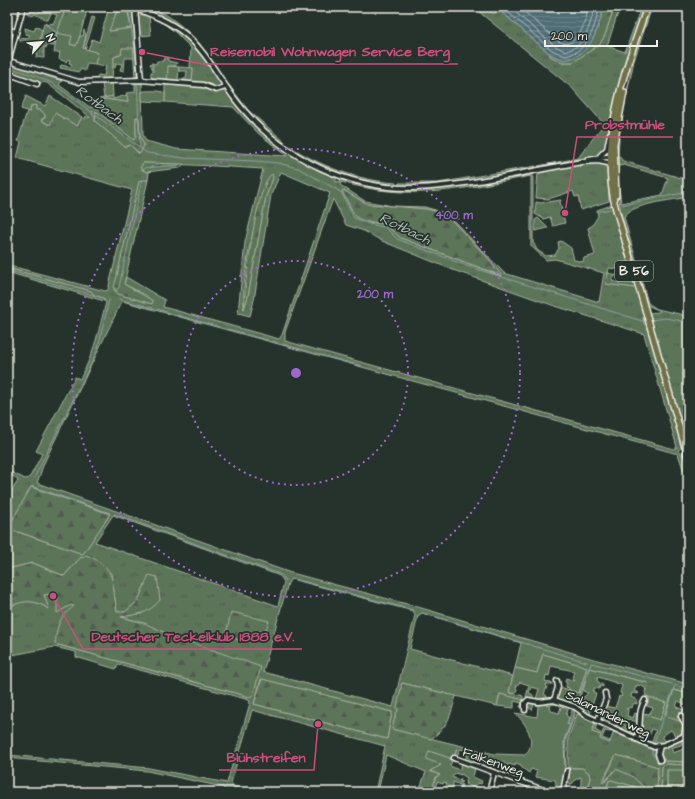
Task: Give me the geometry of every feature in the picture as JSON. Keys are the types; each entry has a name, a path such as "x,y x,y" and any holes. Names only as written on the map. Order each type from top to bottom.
{"main road":[{"name":"B 56","path":"647,7 628,65 612,128 612,163 615,194 622,225 688,457"},
{"name":"B 56","path":"612,156 628,65"}],"street":[{"path":"23,7 8,62 79,82 138,80 203,85 217,90 225,87"},
{"path":"138,80 133,7 166,21 184,34 198,47 225,87 250,118 286,148 321,168 367,183 400,188 440,186 582,162 598,161 612,163"},
{"path":"7,29 16,32"},
{"path":"7,73 37,84"},
{"path":"599,157 607,149 612,128"},
{"path":"582,162 599,157 612,156"},
{"path":"554,700 558,687 557,682"},
{"path":"598,720 606,699 605,693"},
{"name":"Salamanderweg","path":"525,710 525,703 529,700 539,702 554,700 575,707 587,716 654,747 686,737"},
{"path":"636,739 640,728 639,715 645,700"},
{"path":"681,716 686,724 686,737"},
{"path":"660,746 658,754 660,760"},
{"name":"Falkenweg","path":"454,758 549,792"},
{"path":"562,792 567,771"},
{"path":"489,792 494,773"}],"green space":[{"path":"40,7 66,7 57,33 44,23 49,25 50,23 53,24 57,15 51,13 48,20 34,14 33,16 27,13 27,11 39,13"},
{"path":"66,7 88,7 77,46 70,44 57,33 54,46 47,45 46,48 44,47 44,58 36,57 44,23 57,32"},
{"path":"109,7 118,7 110,31 131,28 127,8 133,12 138,78 135,78 133,48 114,57 112,78 97,79 98,75 104,76 106,66 95,64 97,53 88,50 92,39 99,42"},
{"path":"124,7 127,8 131,28 109,31 117,11 119,12 120,9 123,10"},
{"path":"144,7 151,8 156,14"},
{"path":"473,7 485,7 494,14 498,9 550,54 550,56 562,62 573,62 599,45 605,35 614,7 620,7 607,46 625,52 641,7 645,7 614,105 605,146 599,155 538,166 578,158 604,124 571,87"},
{"path":"604,7 614,7 605,35 599,45 573,62 562,62 550,56 550,54 564,60 581,52 587,47 596,33"},
{"path":"649,7 652,7 634,61 620,125 618,155 623,161 688,180 688,197 643,206 634,209 624,217 648,303 657,309 688,316 688,450 649,313 659,312 659,310 646,305 621,214 615,168 618,158 615,153 617,132 630,78 630,67","holes":["624,165 668,178 662,195 621,203 617,171 619,166"]},
{"path":"151,8 167,15 201,45 199,46 185,32 161,17 160,13"},
{"path":"137,13 149,17 151,35 138,36"},
{"path":"92,17 95,18 85,49 83,48"},
{"path":"157,18 177,31 194,47 222,85 219,88 192,83 193,69 190,68 191,48 175,32"},
{"path":"36,26 42,30 39,43 37,42 33,49 30,44 20,41 20,38 27,39 30,35 26,34 25,28 34,31"},
{"path":"84,30 86,35 83,48 98,53 95,64 87,63 85,71 81,69 79,72 60,68 61,65 70,67 72,64 69,63 70,60 68,59 66,62 59,59 60,52 54,53 57,33 72,36 70,44 76,46 80,36 83,36"},
{"path":"122,48 133,48 134,58 125,58 124,71 120,70 122,64 116,63 115,68 113,67 114,57 121,55"},
{"path":"164,58 168,58 168,61 177,63 176,66 168,66 167,81 155,80 151,77 151,72 153,72 153,69 151,67 153,67 153,65 150,65 151,63 156,64 157,61 163,61"},
{"path":"11,64 62,81 59,85 91,108 91,101 95,100 96,108 99,108 97,102 105,99 127,102 126,93 135,92 135,82 142,82 143,135 146,141 176,149 287,156 258,133 233,107 165,102 165,83 203,86 215,92 226,91 249,119 267,136 295,155 336,176 336,182 341,181 341,178 411,190 533,173 533,242 537,250 546,256 555,255 559,248 558,242 561,241 571,248 574,260 583,262 584,258 595,255 588,228 592,226 598,216 597,210 612,205 631,267 618,266 617,269 609,268 606,284 635,288 631,272 645,317 643,318 644,324 648,324 682,445 682,447 678,450 685,456 688,462 688,483 678,454 122,301 44,463 37,483 288,572 418,607 590,658 688,684 688,694 674,690 665,715 682,722 684,727 681,734 676,737 671,730 662,736 666,742 656,741 653,745 651,744 656,731 652,729 650,734 645,733 642,741 639,738 642,727 641,713 660,720 666,703 646,696 645,692 648,683 589,668 577,706 559,699 557,696 560,687 579,693 587,667 543,654 537,673 515,668 521,643 422,613 418,616 410,649 513,676 509,692 523,696 523,700 500,694 497,706 402,683 398,711 392,729 458,745 453,760 428,751 442,765 430,771 440,775 432,789 437,792 431,792 420,788 426,772 386,755 378,792 375,792 385,746 252,710 231,783 235,787 255,792 242,792 232,789 225,792 223,787 147,771 7,758 7,755 149,768 227,783 250,703 249,700 118,664 116,669 76,657 76,652 54,647 7,656 7,608 18,603 28,601 43,605 48,609 44,595 51,594 52,598 57,598 62,610 74,605 55,644 250,697 170,635 144,623 119,616 142,614 149,575 138,601 125,612 117,612 111,573 81,557 64,576 33,563 7,569 7,498 18,481 16,478 7,473 7,470 25,479 29,478 31,475 42,454 36,451 75,377 80,379 89,360 96,341 106,302 104,299 94,295 91,291 7,268 7,265 105,291 108,290 132,190 17,158 21,142 18,141 27,111 30,112 31,106 36,105 36,109 44,112 45,117 41,120 49,125 55,113 77,126 82,117 85,119 86,116 89,118 90,117 47,83 42,82 40,84 9,72","holes":["93,111 134,140 136,137 136,117 139,118 140,136 144,145 139,154 130,145 125,147 95,121 95,117 92,115","143,163 263,169 245,242 238,313 250,316 254,300 271,195 281,172 330,193 282,335 279,339 163,307 165,300 126,277 124,284 147,296 152,304 124,296 114,290 139,182 148,180 149,172 146,172 140,168","531,176 531,246 546,260 555,259 604,273 599,302 504,273 454,221 442,212 425,207 393,206 365,201 340,185 341,182 367,188 414,192 459,189","273,178 266,196 248,296 244,309 247,262 266,182","343,190 367,204 426,209 439,212 452,221 487,257 501,276 401,238 384,224 367,222 351,209","333,199 346,225 364,231 382,241 453,270 549,304 644,334 677,447 674,449 285,341 285,332","32,487 110,514 83,554 12,530 9,526","113,515 280,576 284,582 278,606 95,542","291,579 413,611 415,615 393,707 263,672 288,583","268,621 265,632 249,632","261,679 392,712 387,739 254,704"]},
{"path":"168,66 179,67 178,82 151,79"},
{"path":"179,67 193,68 192,82 181,81 180,79 186,79 187,71 179,71"},
{"path":"112,82 113,96 104,98 102,83"},
{"path":"229,85 248,110 285,142 282,143 260,124 234,95 228,87"},
{"path":"158,91 165,93 165,102 142,101 142,92"},
{"path":"127,95 127,102 105,99 97,102 100,108 96,108 95,100 113,96 113,99"},
{"path":"26,96 45,106 50,96 82,117 77,126 55,113 50,125 41,120 45,118 45,115 41,110 36,110 36,105 31,106 30,112 21,109"},
{"path":"96,111 134,140 136,136 136,117 138,117 140,136 144,145 140,154 130,145 125,147 95,121"},
{"path":"286,144 312,159 339,171 367,179 396,183 395,185 366,181 338,173 311,161"},
{"path":"593,162 602,163 608,169 609,201 581,210 578,196 575,197 573,191 548,199 536,198 538,172 578,164 581,167 581,164"},
{"path":"143,163 184,164 180,168 146,172 140,168"},
{"path":"536,166 534,168 443,184 408,187 399,185 399,183 438,183"},
{"path":"272,174 273,178 266,196 248,296 244,309 246,280 256,216 266,182"},
{"path":"141,180 148,180 124,284 153,301 152,304 118,294 114,288 139,182"},
{"path":"343,190 367,204 426,209 439,212 452,221 487,257 502,276 401,238 384,224 361,220 355,216 342,191"},
{"path":"561,200 560,202 565,223 553,226 550,217 544,219 535,214 536,202 541,203"},
{"path":"538,218 548,228 535,231 535,220"},
{"path":"7,268 91,291 94,295 103,298 104,301 7,272"},
{"path":"622,270 631,272 635,288 606,284 608,272 616,275 612,281 619,283"},
{"path":"31,487 110,514 83,554 12,530 9,526"},
{"path":"86,555 104,565 108,571 113,584 117,612 125,612 138,601 149,575 157,577 160,600 151,609 137,614 121,617 144,623 170,635 261,667 253,695 250,697 55,644 57,631 62,618 74,606 71,605 57,613 57,598 55,598 55,593 44,595 49,609 33,602 18,603 7,608 7,569 33,563 64,576 81,557 83,558"},
{"path":"231,612 269,621 265,632 249,632 240,641 226,635"},
{"path":"543,654 587,667 579,693 569,690 569,688 566,687 566,678 575,681 572,678 574,671 551,666 549,676 546,675 545,681 553,684 546,684 547,687 544,694 547,696 546,699 536,699 539,689 531,687 529,693 533,695 533,699 526,697 529,685 520,682 516,687 517,690 514,694 509,692 515,668 537,673"},
{"path":"589,668 648,683 646,690 644,687 637,685 634,691 639,693 632,693 631,697 637,700 637,704 634,703 632,707 626,709 628,710 627,716 633,718 635,713 637,714 637,722 628,719 625,728 634,733 637,730 635,734 615,728 617,721 616,715 605,712 604,719 610,721 609,724 601,718 605,706 615,708 619,696 621,697 622,694 620,693 622,685 598,677 597,681 603,685 603,687 600,686 599,689 594,688 593,692 596,694 592,705 595,706 595,708 592,707 590,714 596,717 584,712 585,708 577,706 580,697 584,697 588,693 583,691"},
{"path":"262,679 392,712 387,739 254,704"},
{"path":"402,683 456,696 448,720 442,729 431,739 392,729 396,713 398,711 397,707"},
{"path":"674,690 688,694 688,704 685,703 684,705 678,701 676,707 684,710 682,713 679,712 677,718 682,722 665,716"},
{"path":"500,694 524,700 522,707 520,707 522,703 514,701 514,708 497,706"},
{"path":"646,696 666,703 660,720 645,715 646,713 649,714 653,708 644,705 647,705 650,699"},
{"path":"553,701 558,703 558,705 553,704 550,706 551,711 559,713 562,704 569,707 566,715 569,718 567,724 570,725 564,740 565,772 560,792 549,790 550,787 555,788 555,780 535,777 537,771 531,769 529,773 521,767 521,765 516,763 515,766 508,764 506,769 505,763 503,762 502,764 494,761 490,769 492,760 480,757 477,765 465,761 468,751 460,749 457,756 463,759 454,757 458,745 494,754 525,755 529,750 529,733 523,722 515,713 537,717 538,706 534,704 532,710 527,706 528,703"},
{"path":"688,704 688,715 686,714"},
{"path":"573,708 575,714 566,739 565,767 564,740 569,725 567,724"},
{"path":"577,714 596,721 592,732 602,735 600,739 610,742 614,731 656,750 655,754 658,761 662,759 665,761 688,762 688,765 665,764 662,767 661,792 657,792 658,767 616,755 602,782 606,781 615,769 620,769 634,777 649,792 640,792 639,788 611,780 609,781 605,792 586,791 590,778 589,773 582,768 568,768 568,738"},
{"path":"596,721 603,724 602,726 597,724 595,730 602,734 605,726 611,730 610,732 605,731 602,738 610,741 610,743 600,739 601,735 592,732"},
{"path":"682,739 681,745 671,748 673,753 686,748 688,741 688,762 665,761 660,753 662,748"},
{"path":"429,751 450,758 450,760 456,760 455,762 452,761 450,766 459,770 462,763 475,768 473,777 482,781 481,784 478,783 476,786 487,792 471,791 472,787 465,784 467,778 461,774 455,773 452,777 459,780 461,778 460,781 463,782 460,782 462,785 461,788 460,785 453,782 453,787 448,788 450,789 449,792 444,792 447,784 444,782 443,784 437,782 435,788 438,789 437,791 432,789 436,777 440,775 430,771 441,765 426,759"},
{"path":"616,755 658,767 657,792 649,792 632,776 616,769 603,783"},
{"path":"665,764 688,765 688,770 667,770 667,792 661,792 662,767"},
{"path":"568,768 582,768 589,773 590,778 586,791 583,790 584,787 581,785 581,777 576,779 572,784 566,783 569,779"},
{"path":"667,770 688,770 688,792 667,792"},
{"path":"611,780 640,788 640,792 605,792 609,781"}],"water":[{"path":"496,7 604,7 596,33 587,48 573,58 564,60 550,54"}],"waterway":[{"path":"128,7 136,57 137,78"},
{"name":"Rotbach","path":"8,67 52,83 147,153 184,158 278,163 298,168 341,192 354,218 369,224 385,227 397,239 467,266 646,321"},
{"path":"137,81 140,147"},
{"path":"143,171 144,168 180,164"},
{"path":"116,291 119,287 142,180"},
{"path":"622,205 688,192"},
{"path":"597,212 610,209"},
{"path":"7,270 103,298"},
{"path":"119,299 153,308"},
{"path":"34,478 97,352 109,300"},
{"path":"157,309 172,314"},
{"path":"177,315 219,327"},
{"name":"Rotbach","path":"651,320 665,318 688,322"},
{"path":"227,329 243,333"},
{"path":"247,335 268,340"},
{"path":"273,341 278,343"},
{"path":"283,344 316,354"},
{"path":"320,355 362,366"},
{"path":"683,428 688,431"},
{"path":"679,440 681,447"},
{"path":"684,457 688,471"},
{"path":"31,486 110,513"},
{"path":"114,514 229,556"},
{"path":"232,557 282,575 286,581"},
{"path":"294,579 413,610"},
{"path":"423,613 587,662"},
{"path":"577,704 591,663 672,684"},
{"path":"654,743 675,685 688,689"},
{"path":"570,727 573,714"},
{"path":"566,765 565,740 568,731"},
{"path":"652,750 652,754 657,760"},
{"path":"561,792 562,787"}],"place":[{"name":"Reisemobil Wohnwagen Service Berg","path":"142,52"},
{"name":"Probstmühle","path":"565,213"},
{"name":"Deutscher Teckelklub 1888 e.V.","path":"53,596"},
{"name":"Blühstreifen","path":"318,724"}]}
